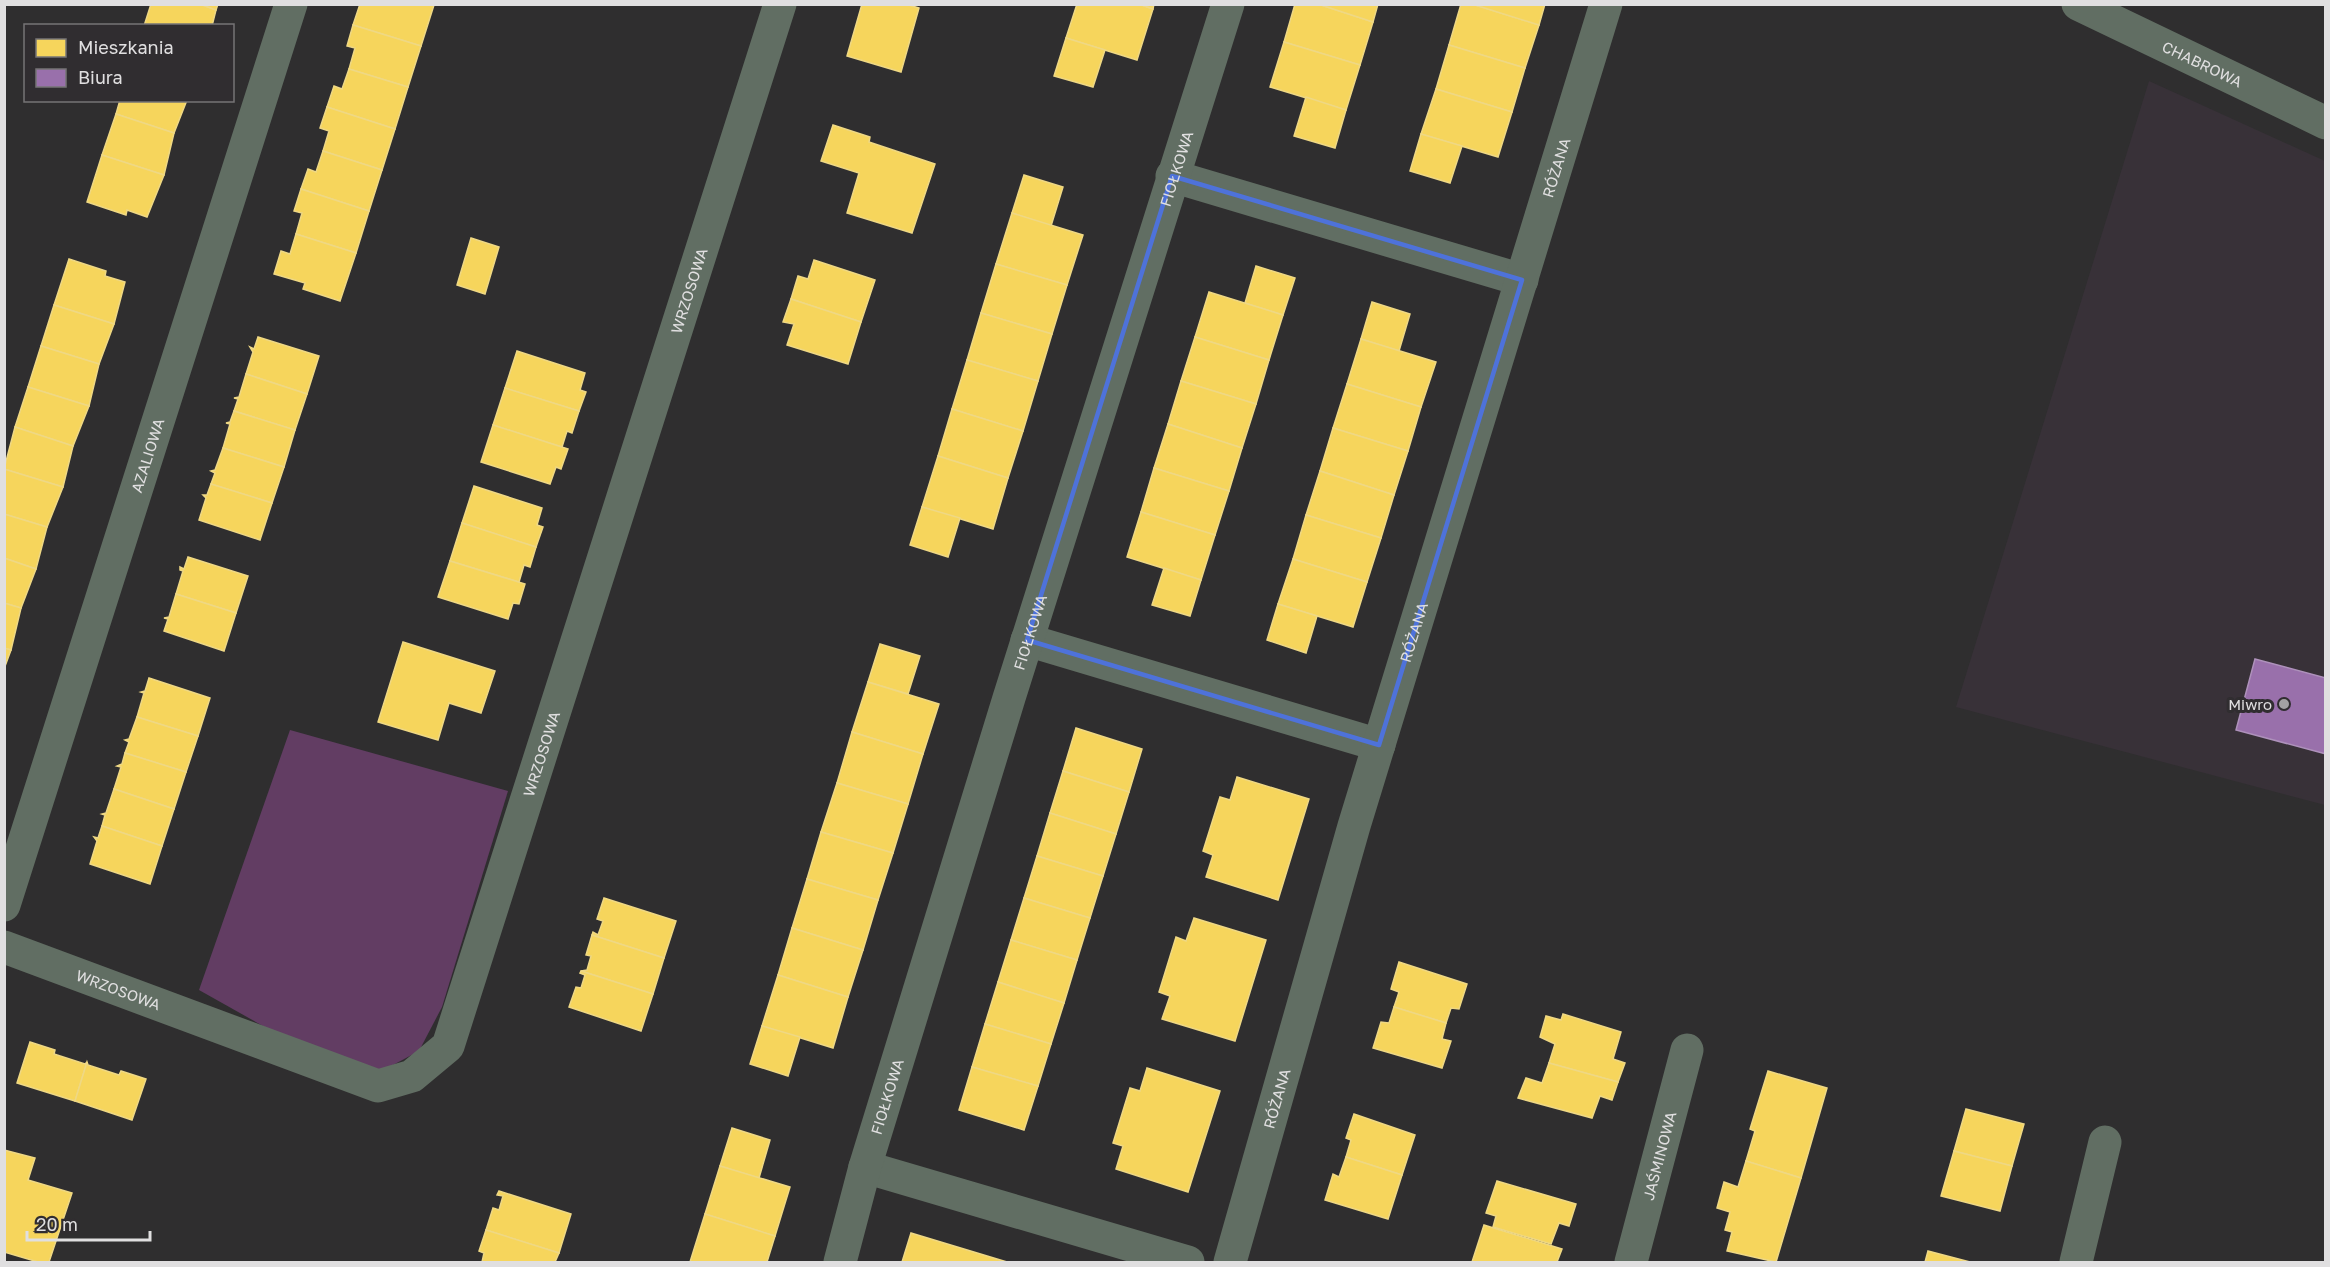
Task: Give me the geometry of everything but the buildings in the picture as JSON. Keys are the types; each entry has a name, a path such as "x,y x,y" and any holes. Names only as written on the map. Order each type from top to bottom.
{"street":[{"name":"AZALIOWA","path":"4,905 291,4"},
{"name":"WRZOSOWA","path":"4,947 378,1086 412,1076 448,1046 780,4"},
{"name":"FIOŁKOWA","path":"840,1263 865,1167 1027,640 1228,4"},
{"name":"RÓŻANA","path":"1230,1263 1379,745 1606,4"},
{"name":"CHABROWA","path":"2078,4 2325,123"},
{"path":"1172,176 1522,280"},
{"path":"1027,640 1379,745"},
{"name":"JAŚMINOWA","path":"1631,1263 1687,1050"},
{"path":"2076,1263 2105,1142"},
{"path":"865,1167 1188,1263"}],"highlighted area":[{"path":"1172,176 1522,280 1379,745 1027,640"}],"shaded area":[{"path":"2149,81 2325,161 2325,805 1956,707"},
{"path":"290,730 508,791 442,1007 419,1051 380,1072 304,1049 199,990"}],"place":[{"name":"Miwro","path":"2284,704"}]}
